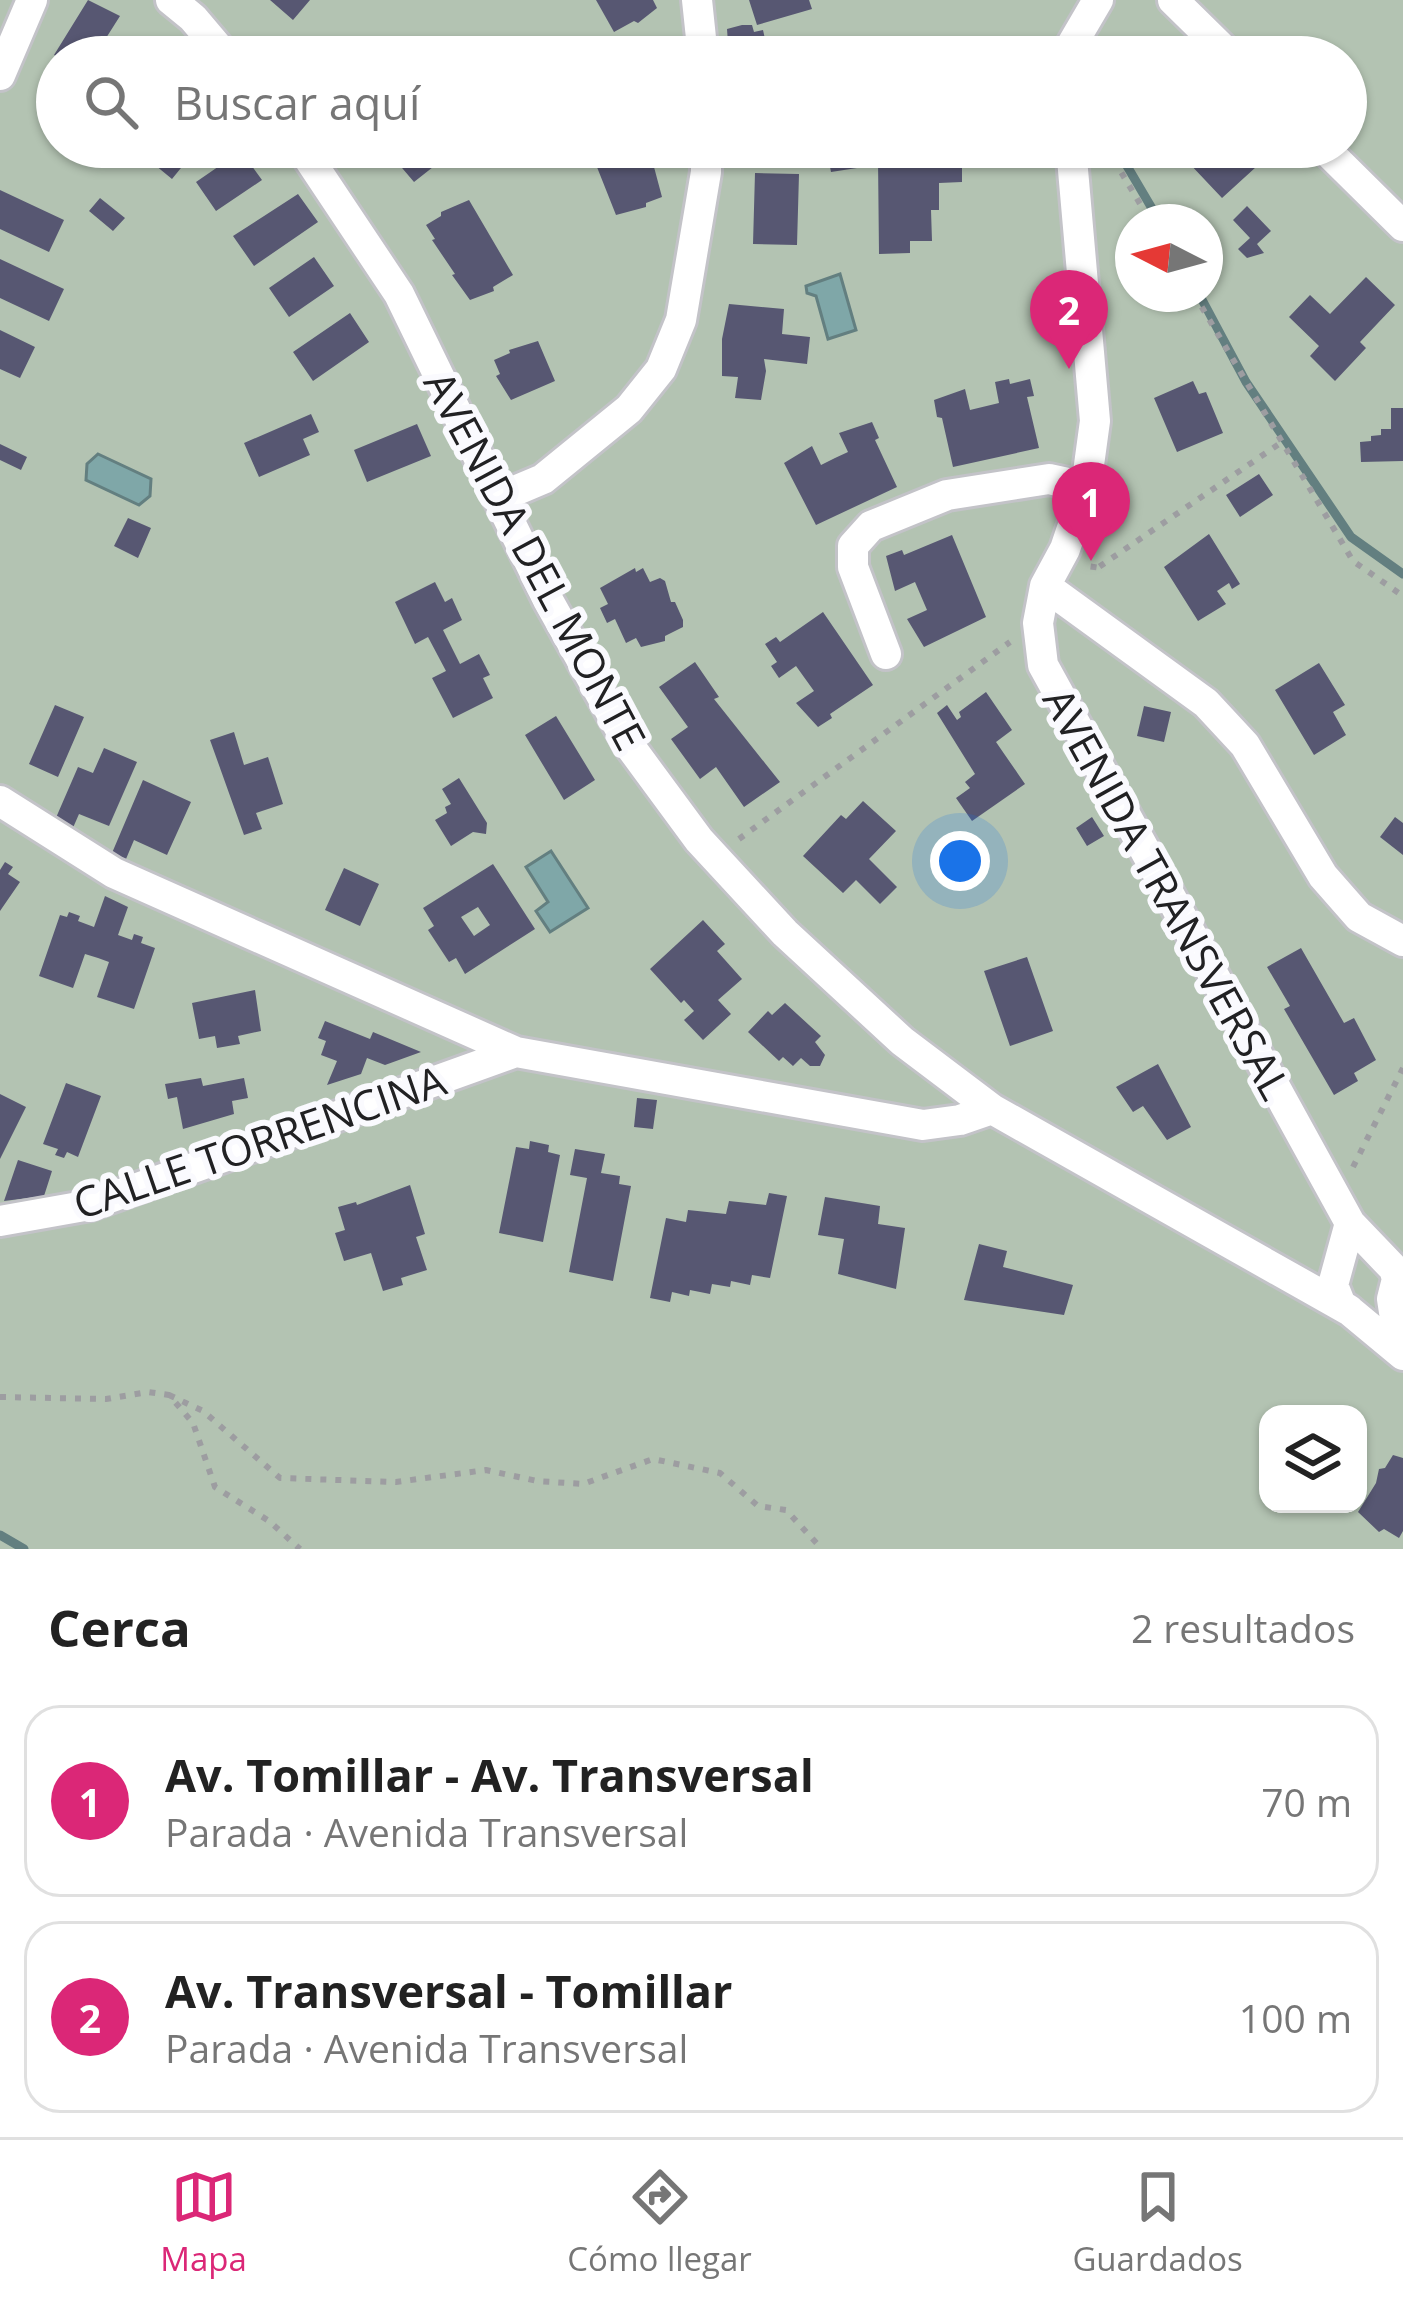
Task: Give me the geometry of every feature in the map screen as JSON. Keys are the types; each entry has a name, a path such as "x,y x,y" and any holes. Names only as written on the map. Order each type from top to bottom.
{"street":[{"path":"0,75 32,0"},
{"path":"171,0 208,36"},
{"path":"697,0 701,36"},
{"path":"1077,36 1098,0"},
{"path":"1173,0 1210,36"},
{"name":"AVENIDA DEL MONTE","path":"316,168 399,294 548,600 629,745 699,840 802,948 902,1041 992,1109 1350,1311 1402,1353"},
{"path":"498,498 543,479 629,410 661,369 681,320 706,168"},
{"name":"AVENIDA TRANSVERSAL","path":"1073,168 1095,421 1086,487 1065,549 1045,586 1039,623 1043,665 1350,1223 1391,1261"},
{"path":"1344,168 1403,226"},
{"path":"886,654 853,567 853,546 871,526 947,495 1049,479 1086,487"},
{"path":"1045,586 1207,703 1245,745 1324,876 1359,916 1403,941"},
{"path":"0,801 114,874 516,1052 923,1125 992,1109"},
{"name":"CALLE TORRENCINA","path":"0,1221 90,1205 516,1052"},
{"path":"1278,1269 1337,1265 1361,1250 1391,1261 1398,1293 1378,1312 1350,1311 1341,1305 1333,1286 1337,1265 1350,1223"},
{"name":"AVENIDA DEL MONTE","path":"1398,1293 1402,1353"}],"path":[{"path":"1119,168 1140,204"},
{"path":"1205,312 1353,561 1403,596"},
{"path":"1096,549 1093,571 1282,442"},
{"path":"731,844 1015,639 1043,665"},
{"path":"1350,1223 1348,1179 1403,1068"},
{"path":"169,1395 193,1423 215,1487 269,1521 300,1549"},
{"path":"0,1397 169,1395 203,1411 280,1478 396,1482 486,1470 537,1481 583,1484 652,1459 720,1473 758,1507 786,1510 822,1549"}],"green space":[{"path":"0,0 1403,0 1403,1549 0,1549"}],"water":[{"path":"840,274 856,330 828,339 816,296 807,293 806,286"},
{"path":"98,454 151,479 150,496 139,505 86,480 87,464"},
{"path":"551,851 588,908 550,932 536,911 548,902 526,867"}],"building":[{"path":"88,0 120,16 107,36 66,36"},
{"path":"270,0 310,0 293,20"},
{"path":"596,0 653,0 657,8 638,23 614,32"},
{"path":"749,0 809,0 812,9 757,25"},
{"path":"752,25 754,32 763,30 764,36 728,36 727,29"},
{"path":"159,168 181,168 172,179"},
{"path":"216,168 253,168 262,180 216,211 196,182"},
{"path":"402,168 432,168 414,182"},
{"path":"597,168 654,168 662,197 616,215"},
{"path":"878,168 962,168 962,182 939,183 939,210 931,210 932,241 910,241 910,253 879,254"},
{"path":"1194,168 1255,168 1222,198"},
{"path":"755,173 799,174 797,245 753,244"},
{"path":"0,190 64,220 49,252 0,229"},
{"path":"298,194 318,222 254,266 233,236"},
{"path":"100,198 125,218 113,231 89,211"},
{"path":"469,200 513,275 493,287 494,291 470,300 426,225 441,212"},
{"path":"1247,206 1271,231 1257,244 1264,253 1247,258 1238,249 1250,238 1233,220"},
{"path":"314,257 334,286 289,317 269,288"},
{"path":"0,259 64,289 49,321 0,298"},
{"path":"1366,277 1395,305 1360,342 1366,348 1335,381 1310,356 1319,346 1289,317 1310,295 1330,314"},
{"path":"729,304 784,309 782,334 810,337 807,364 764,359 761,400 735,398 738,377 722,376"},
{"path":"350,313 369,342 313,381 293,352"},
{"path":"0,330 35,347 20,378 0,369"},
{"path":"538,341 555,381 511,400 496,376 500,374 494,360"},
{"path":"1009,379 1010,384 1030,379 1034,396 1027,397 1039,448 953,467 934,400 965,389 970,410 999,403 995,382"},
{"path":"1193,381 1199,394 1206,392 1223,433 1177,452 1154,398"},
{"path":"1391,408 1403,408 1403,461 1361,462 1360,442 1381,435 1381,429 1391,429"},
{"path":"311,414 319,432 303,439 310,455 259,477 244,443"},
{"path":"872,422 879,438 875,440 897,487 816,525 784,463 812,446 821,465 848,452 839,433"},
{"path":"417,424 431,456 367,482 354,450"},
{"path":"0,444 27,457 21,470 0,460"},
{"path":"1259,474 1273,495 1240,517 1226,495"},
{"path":"128,518 151,528 138,558 114,546"},
{"path":"1209,534 1240,584 1232,589 1229,583 1217,591 1226,604 1198,621 1164,567"},
{"path":"952,535 986,617 924,647 907,619 927,610 915,582 895,591 886,556 902,550 904,555"},
{"path":"635,568 636,572 643,568 650,582 665,581 683,620 683,627 665,636 665,641 641,647 636,638 626,643 615,619 607,623 600,608 608,604 600,588"},
{"path":"435,582 445,602 452,598 462,620 443,630 460,664 479,654 490,675 483,678 493,698 453,718 432,678 446,671 428,637 415,644 395,602"},
{"path":"823,612 873,685 818,727 796,703 814,691 796,666 779,678 771,666 777,662 765,644 776,637 780,642"},
{"path":"695,662 719,697 714,699 780,782 744,807 716,767 700,779 671,739 688,727 659,687"},
{"path":"1319,663 1345,705 1333,712 1346,735 1314,755 1275,690"},
{"path":"986,692 1012,730 996,742 1025,784 972,821 956,798 970,788 965,782 975,774 937,713 947,705 957,720 959,712"},
{"path":"55,705 84,717 58,777 29,764"},
{"path":"1144,706 1171,712 1164,742 1137,736"},
{"path":"556,716 595,780 564,800 525,735"},
{"path":"234,732 244,765 268,757 283,804 256,813 262,829 244,835 210,740"},
{"path":"104,748 137,762 109,826 79,814 72,830 55,820 78,767 93,773"},
{"path":"459,778 487,823 486,834 473,832 451,846 435,820 451,804 442,789"},
{"path":"143,780 191,802 167,855 134,840 126,859 112,853"},
{"path":"863,801 896,831 869,859 897,887 880,904 856,880 843,893 803,856 841,815 846,819"},
{"path":"1092,817 1104,836 1087,846 1076,828"},
{"path":"1395,817 1403,823 1403,855 1380,837"},
{"path":"5,862 13,867 8,874 20,882 0,911 0,870"},
{"path":"493,864 535,929 465,974 456,958 449,962 428,930 434,926 423,908","holes":["478,907 490,925 474,936 461,917"]},
{"path":"344,868 379,884 360,926 325,910"},
{"path":"105,896 128,907 118,935 132,940 134,934 143,937 141,943 155,948 134,1009 97,997 109,962 98,958 85,954 73,988 39,976 60,915 67,917 69,912 94,927"},
{"path":"703,920 725,944 717,951 742,979 718,1000 731,1014 703,1040 684,1020 694,1011 650,969"},
{"path":"1301,948 1344,1023 1354,1018 1376,1060 1354,1073 1358,1081 1334,1095 1284,1009 1290,1006 1267,967"},
{"path":"1027,957 1053,1031 1010,1046 984,971"},
{"path":"255,990 261,1031 238,1036 240,1044 217,1048 215,1036 199,1039 192,1003"},
{"path":"785,1003 821,1036 815,1042 825,1055 820,1066 810,1066 801,1058 793,1066 783,1057 779,1061 748,1032 768,1011 772,1015"},
{"path":"325,1021 370,1039 373,1032 421,1052 385,1065 367,1058 361,1074 327,1085 337,1061 321,1055 326,1041 318,1038"},
{"path":"1158,1064 1191,1127 1167,1140 1143,1106 1133,1112 1116,1087"},
{"path":"201,1078 203,1086 244,1078 248,1098 232,1101 234,1114 183,1129 177,1097 168,1099 165,1084"},
{"path":"66,1083 101,1096 78,1157 67,1152 64,1158 55,1155 58,1149 43,1144"},
{"path":"0,1094 26,1107 0,1159"},
{"path":"637,1098 657,1100 653,1129 634,1127"},
{"path":"530,1141 549,1145 548,1152 560,1155 543,1242 499,1233 516,1147 529,1149"},
{"path":"575,1149 605,1154 601,1173 620,1176 619,1184 631,1186 613,1281 569,1272 587,1178 570,1175"},
{"path":"18,1160 52,1171 44,1196 4,1201"},
{"path":"410,1185 425,1234 416,1237 427,1270 401,1278 403,1285 383,1291 371,1253 344,1261 335,1233 345,1230 338,1207 357,1205"},
{"path":"769,1193 787,1196 770,1278 752,1275 750,1285 712,1284 710,1294 672,1292 670,1302 650,1298 666,1218 686,1222 688,1210 726,1214 729,1201 766,1205"},
{"path":"825,1197 880,1206 878,1224 905,1228 896,1289 838,1274 844,1239 818,1235"},
{"path":"979,1244 1007,1251 1003,1267 1073,1285 1064,1315 964,1300"},
{"path":"1393,1455 1403,1458 1403,1531 1399,1538 1384,1529 1379,1532 1359,1513 1367,1513 1367,1498 1379,1469"}],"waterway":[{"path":"1128,168 1149,204"},
{"path":"1209,312 1246,382 1351,537 1403,574"},
{"path":"0,1535 24,1549"}],"place":[{"name":"Av. Transversal - Tomillar","path":"1069,369"},
{"name":"Av. Tomillar - Av. Transversal","path":"1091,561"}]}
